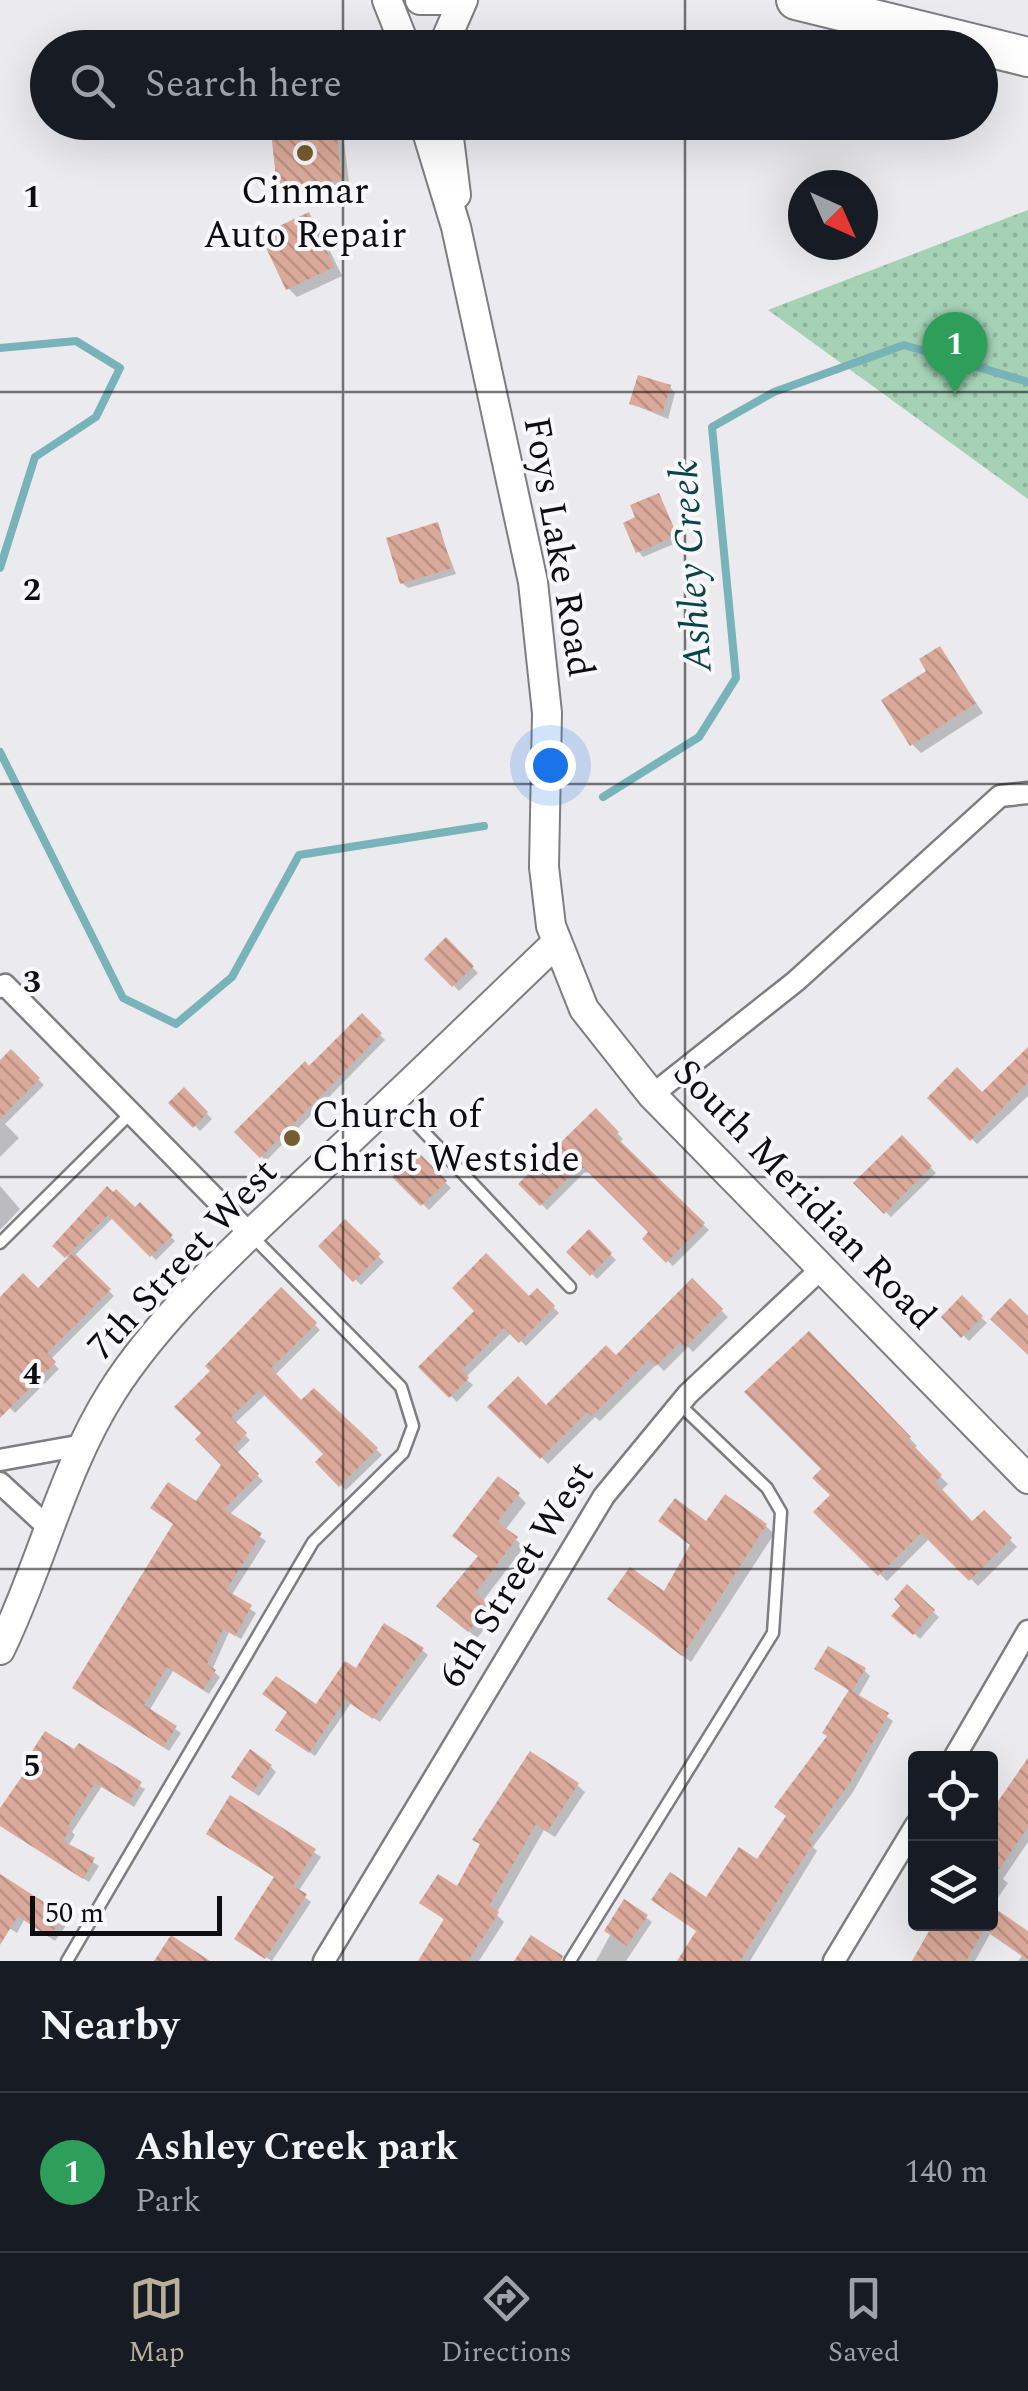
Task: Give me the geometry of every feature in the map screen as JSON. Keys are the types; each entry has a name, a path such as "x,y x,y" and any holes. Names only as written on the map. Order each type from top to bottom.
{"highway":[{"path":"796,0 918,30"},
{"path":"998,50 1028,57"}],"street":[{"path":"387,0 399,30"},
{"path":"420,0 443,0"},
{"path":"450,30 463,0"},
{"name":"Foys Lake Road","path":"429,140 456,227 524,532 540,632 547,713 545,888 556,943"},
{"name":"Foys Lake Road","path":"449,140 455,169 456,227"},
{"path":"652,1095 796,981 1000,796 1028,794"},
{"name":"South Meridian Road","path":"556,943 584,1009 652,1095 1028,1479"},
{"name":"7th Street West","path":"0,1650 82,1445 113,1390 150,1342 250,1234 556,943"},
{"path":"2,986 250,1234"},
{"name":"6th Street West","path":"324,1961 604,1496 679,1404 822,1268"},
{"path":"0,1460 82,1445"},
{"path":"0,1483 50,1530"},
{"path":"958,1751 1028,1632"},
{"path":"834,1961 908,1838"}],"lane":[{"path":"394,1099 570,1287"},
{"path":"0,1243 129,1115"},
{"path":"67,1961 314,1542 403,1454 414,1426 401,1387 250,1234"},
{"path":"570,1961 774,1633 781,1512 766,1488 679,1404"}],"green space":[{"path":"1028,210 1028,499 768,310"}],"building":[{"path":"272,140 337,140 342,180 277,188"},
{"path":"309,212 334,267 286,290 260,235"},
{"path":"638,375 671,385 662,414 629,404"},
{"path":"659,493 677,535 636,553 623,523 635,517 630,505"},
{"path":"438,522 452,568 400,584 386,538"},
{"path":"940,646 976,703 910,746 881,700 926,671 919,659"},
{"path":"446,937 474,966 452,987 424,959"},
{"path":"362,1013 382,1033 260,1158 234,1132 305,1061 309,1066"},
{"path":"1028,1047 1028,1082 970,1141 927,1098 957,1067 982,1092"},
{"path":"11,1049 40,1078 0,1119 0,1060"},
{"path":"184,1087 208,1112 193,1128 168,1103"},
{"path":"596,1108 619,1132 615,1136 705,1223 666,1263 642,1239 648,1232 584,1168 578,1168 540,1206 518,1184"},
{"path":"902,1135 932,1166 884,1214 853,1183"},
{"path":"417,1151 447,1181 421,1206 392,1177"},
{"path":"107,1186 135,1207 140,1202 173,1235 150,1257 108,1215 65,1258 52,1246"},
{"path":"345,1219 381,1254 353,1282 318,1246"},
{"path":"589,1229 612,1253 590,1276 566,1252"},
{"path":"73,1252 111,1289 47,1353 56,1362 0,1418 0,1297 23,1273 38,1288"},
{"path":"486,1253 529,1296 537,1288 555,1306 519,1343 504,1328 462,1370 469,1378 449,1398 418,1367 474,1311 452,1288"},
{"path":"692,1278 723,1309 685,1347 680,1342 656,1366 649,1359 592,1416 587,1412 540,1459 487,1407 518,1376 546,1405 606,1345 616,1355"},
{"path":"281,1287 317,1323 271,1368 301,1400 314,1388 378,1448 339,1487 315,1462 323,1454 259,1390 231,1417 247,1433 233,1447 259,1474 224,1509 262,1533 226,1590 252,1605 235,1636 223,1629 207,1664 216,1670 203,1690 167,1667 144,1705 177,1726 163,1747 72,1688 173,1524 150,1508 168,1482 196,1501 221,1465 195,1439 201,1433 174,1407 210,1371 205,1366"},
{"path":"962,1295 983,1316 961,1338 941,1317"},
{"path":"1010,1298 1028,1316 1028,1355 990,1319"},
{"path":"809,1331 911,1437 908,1440 942,1475 935,1482 972,1521 984,1510 1012,1538 969,1581 921,1533 878,1576 813,1512 830,1495 812,1478 821,1469 744,1392"},
{"path":"498,1476 520,1493 497,1522 518,1537 475,1593 490,1605 468,1632 436,1606 478,1556 452,1536"},
{"path":"725,1494 767,1524 682,1656 607,1599 630,1567 664,1591 690,1545 658,1521 675,1498 706,1521"},
{"path":"907,1584 935,1610 913,1635 891,1616 900,1606 894,1599"},
{"path":"384,1623 424,1648 373,1719 345,1700 309,1753 275,1730 287,1712 262,1694 276,1676 316,1704 345,1661 356,1668"},
{"path":"828,1646 866,1668 852,1691 889,1713 848,1786 808,1840 813,1843 740,1961 677,1961 696,1931 651,1900 670,1872 706,1897 739,1847 757,1859 786,1816 774,1807 827,1736 822,1733 849,1690 814,1669"},
{"path":"45,1731 74,1749 79,1743 142,1782 128,1803 95,1783 68,1826 71,1828 63,1841 95,1858 83,1879 0,1826 0,1808 30,1765 25,1762"},
{"path":"250,1749 272,1765 253,1792 231,1777"},
{"path":"530,1751 579,1783 547,1832 536,1824 489,1906 499,1912 468,1961 418,1961 444,1919 419,1903 438,1874 457,1886 480,1844 472,1840"},
{"path":"1028,1758 1028,1827 998,1870 998,1841 998,1801"},
{"path":"230,1795 316,1849 293,1886 307,1894 265,1959 234,1939 274,1877 206,1834"},
{"path":"0,1874 64,1915 49,1937 18,1916 0,1945"},
{"path":"624,1899 648,1915 627,1946 604,1931"},
{"path":"998,1910 1028,1931 1028,1960 990,1933 998,1931"},
{"path":"929,1931 983,1931 966,1961 912,1961"},
{"path":"171,1935 210,1961 154,1961"},
{"path":"531,1935 563,1956 561,1961 514,1961"}],"waterway":[{"name":"Ashley Creek","path":"0,348 76,341 120,368 96,417 35,457 0,568"},
{"name":"Ashley Creek","path":"603,797 699,737 736,678 712,427 774,392 904,345 1028,382"},
{"name":"Ashley Creek","path":"0,752 123,998 176,1024 232,977 299,855 484,826"}],"place":[{"name":"Cinmar Auto Repair","path":"305,153"},
{"name":"Ashley Creek park","path":"955,394"},
{"name":"Church of Christ Westside","path":"292,1138"}]}
